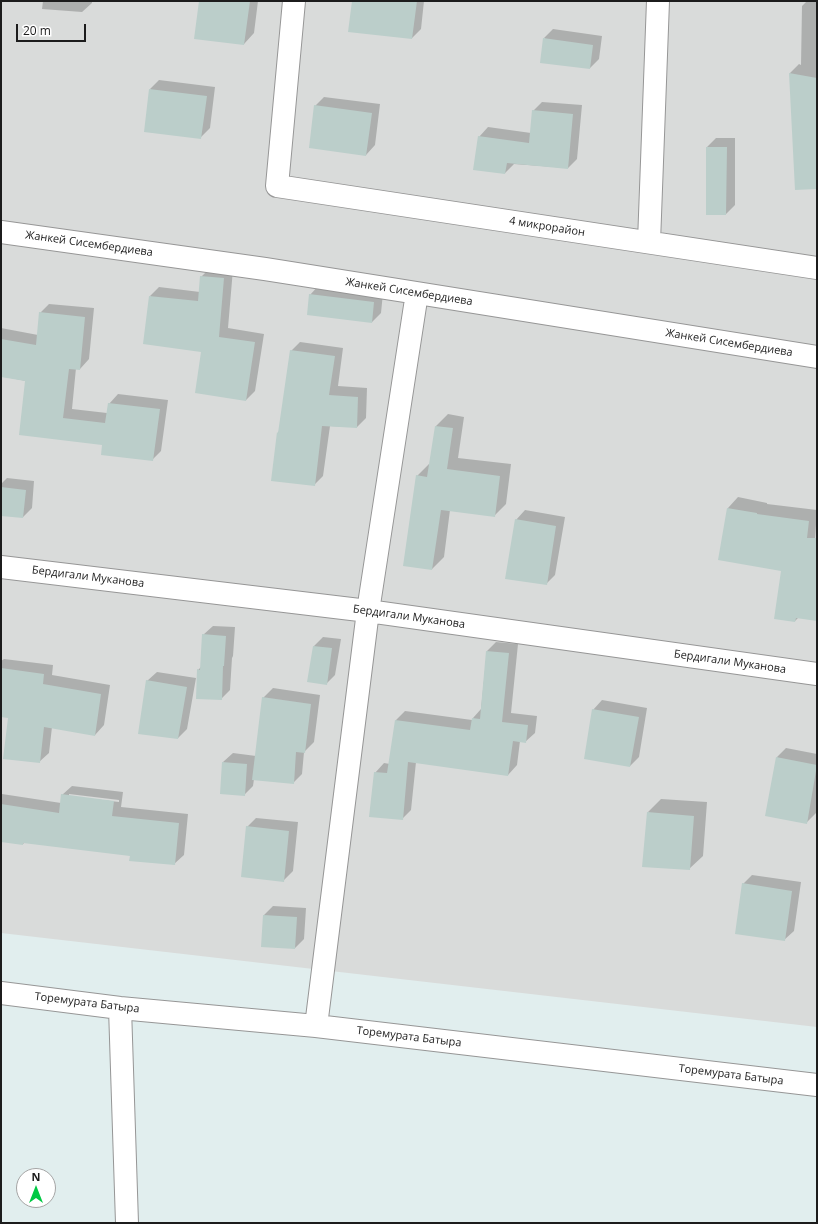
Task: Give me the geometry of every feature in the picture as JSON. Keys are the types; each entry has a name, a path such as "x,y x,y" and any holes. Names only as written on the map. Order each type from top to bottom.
{"street":[{"name":"4 микрорайон","path":"294,1 277,186 817,268"},
{"path":"649,242 658,1"},
{"name":"Жанкей Сисембердиева","path":"1,232 265,269 817,357"},
{"path":"316,1026 368,611 417,293"},
{"name":"Бердигали Муканова","path":"1,567 368,611 817,674"},
{"name":"Торемурата Батыра","path":"1,993 120,1008 316,1026 817,1085"},
{"path":"120,1008 127,1223"}],"shaded area":[{"path":"1,1 817,1 817,1027 1,933"}],"building":[{"path":"199,1 250,1 244,45 194,39"},
{"path":"352,1 417,1 412,39 348,32"},
{"path":"543,38 593,45 590,69 540,63"},
{"path":"789,73 817,78 817,189 795,190"},
{"path":"149,89 207,96 201,139 144,132"},
{"path":"314,105 372,113 366,156 309,148"},
{"path":"532,110 573,114 568,169 507,163 505,174 473,170 478,136 529,143"},
{"path":"706,147 727,147 726,215 706,215"},
{"path":"200,276 224,278 219,337 255,342 246,401 195,393 201,352 143,344 149,296 198,301"},
{"path":"309,294 374,302 372,323 307,315"},
{"path":"39,312 85,317 80,370 69,369 63,418 105,423 108,403 160,409 153,461 101,455 102,445 19,435 25,381 1,377 1,339 36,345"},
{"path":"290,350 335,356 329,395 358,397 357,428 322,426 315,486 271,481"},
{"path":"435,426 453,428 447,469 500,476 495,517 441,510 432,570 403,566 416,475 427,477"},
{"path":"1,487 26,490 23,518 1,516"},
{"path":"727,508 757,514 809,521 807,538 817,538 817,621 796,618 795,622 774,619 781,571 718,560"},
{"path":"515,519 556,526 547,585 505,579"},
{"path":"202,634 226,636 222,700 196,699 197,669 200,670"},
{"path":"313,646 332,648 327,685 307,682"},
{"path":"486,651 509,653 502,722 528,725 526,743 513,741 508,776 408,762 403,820 369,817 374,772 387,773 395,720 470,730 472,718 480,719"},
{"path":"1,668 44,674 43,684 101,694 95,736 44,727 40,763 3,759 8,718 1,717"},
{"path":"146,680 187,687 178,739 138,734"},
{"path":"262,697 311,704 305,753 296,752 294,784 252,780"},
{"path":"592,709 639,717 630,767 584,759"},
{"path":"776,757 817,765 807,824 765,816"},
{"path":"222,762 247,764 245,796 220,794"},
{"path":"61,794 114,801 112,816 179,823 175,865 129,861 130,856 23,843 23,845 1,842 1,804 59,813"},
{"path":"647,812 694,816 690,870 642,867"},
{"path":"246,826 289,831 284,882 241,877"},
{"path":"742,883 792,891 785,941 735,934"},
{"path":"263,915 297,917 295,949 261,947"}]}
